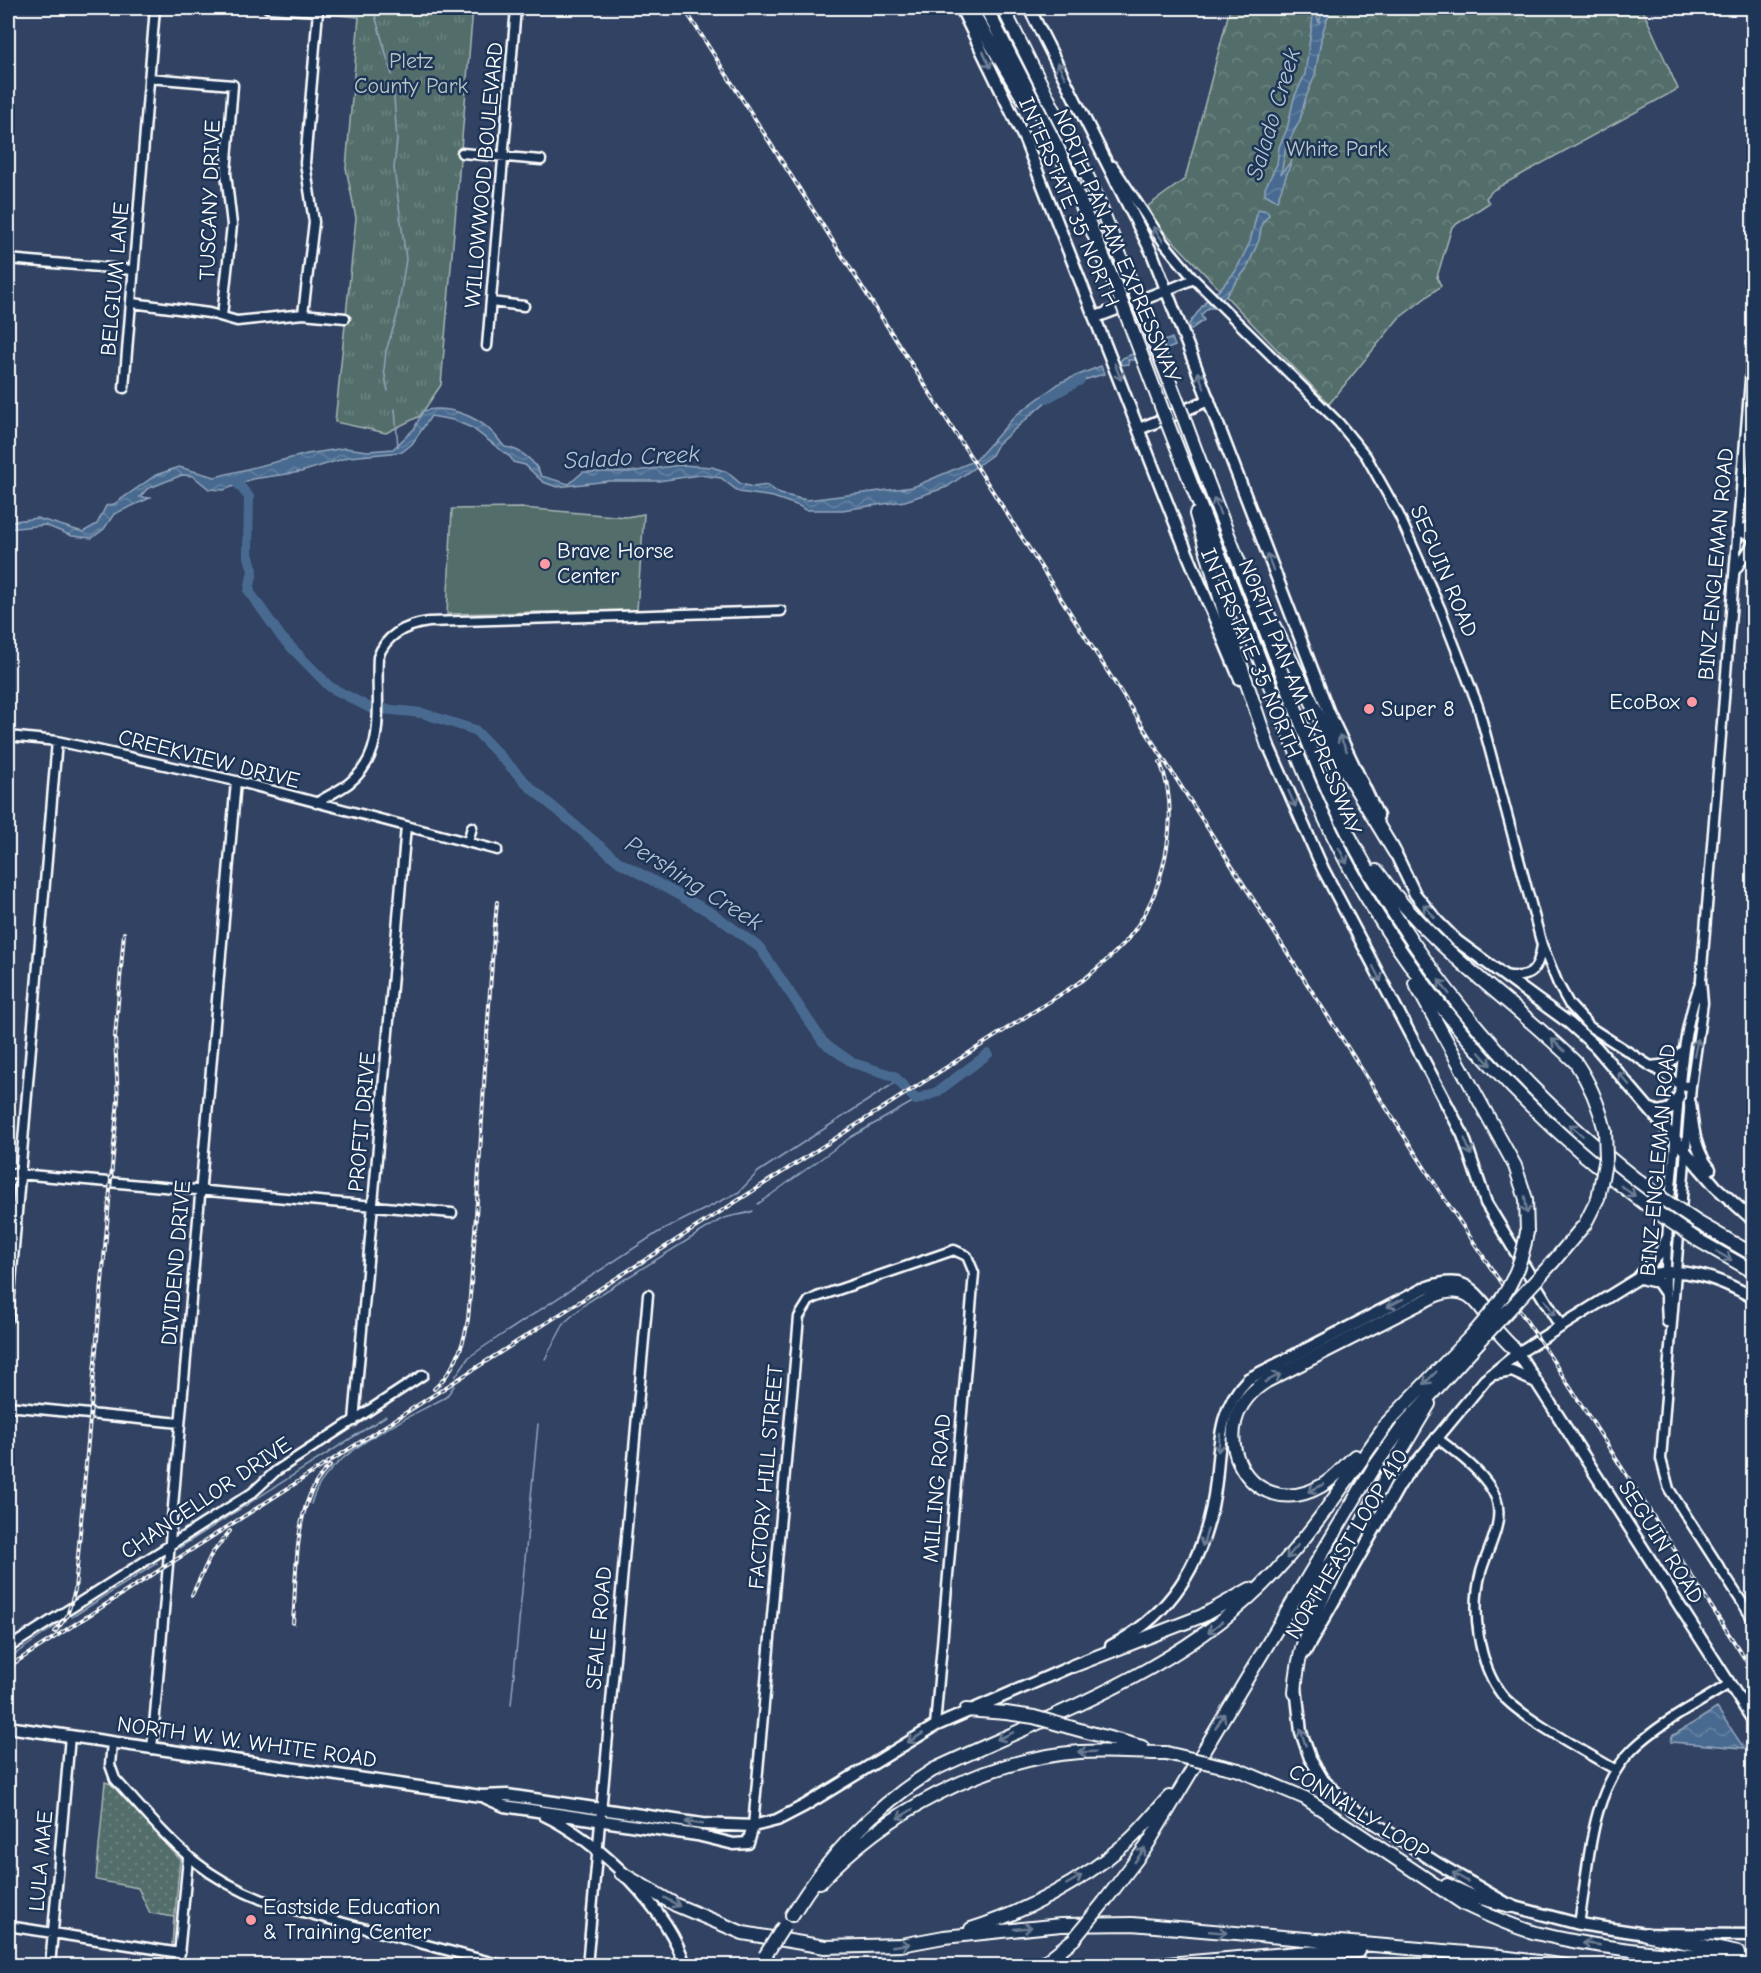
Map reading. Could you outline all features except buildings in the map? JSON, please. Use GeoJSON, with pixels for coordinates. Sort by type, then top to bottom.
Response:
{"type":"FeatureCollection","features":[{"type":"Feature","properties":{"kind":"highway"},"geometry":{"type":"LineString","coordinates":[[970,8],[1077,192]]}},
{"type":"Feature","properties":{"kind":"highway","name":"NORTH PAN AM EXPRESSWAY"},"geometry":{"type":"LineString","coordinates":[[986,8],[1077,192],[1320,807],[1357,882],[1409,965],[1461,1032],[1533,1110],[1587,1158],[1652,1209],[1696,1239],[1754,1272]]}},
{"type":"Feature","properties":{"kind":"highway","name":"NORTH PAN AM EXPRESSWAY"},"geometry":{"type":"LineString","coordinates":[[1003,8],[1092,186],[1312,751],[1338,814],[1358,852],[1429,967],[1494,1048],[1567,1122],[1654,1193],[1697,1222],[1754,1254]]}},
{"type":"Feature","properties":{"kind":"highway"},"geometry":{"type":"LineString","coordinates":[[1011,8],[1037,74]]}},
{"type":"Feature","properties":{"kind":"highway"},"geometry":{"type":"LineString","coordinates":[[1179,452],[1214,584],[1268,746]]}},
{"type":"Feature","properties":{"kind":"highway"},"geometry":{"type":"LineString","coordinates":[[1242,570],[1260,600],[1350,779],[1395,853]]}},
{"type":"Feature","properties":{"kind":"highway"},"geometry":{"type":"LineString","coordinates":[[1358,852],[1370,862],[1395,896],[1431,936],[1576,1063],[1595,1095],[1605,1131],[1606,1158],[1598,1198],[1585,1224],[1553,1262],[1474,1340],[1389,1421],[1332,1479],[1320,1487],[1295,1495],[1266,1491],[1255,1484],[1239,1461],[1234,1448],[1232,1429],[1235,1417],[1246,1397],[1255,1388],[1443,1292],[1460,1291],[1476,1300],[1500,1334],[1518,1353]]}},
{"type":"Feature","properties":{"kind":"highway"},"geometry":{"type":"LineString","coordinates":[[1040,1965],[1074,1939],[1146,1846],[1372,1470],[1406,1422],[1451,1371],[1514,1279],[1527,1232],[1526,1199],[1515,1166],[1415,984],[1409,965]]}},
{"type":"Feature","properties":{"kind":"highway"},"geometry":{"type":"LineString","coordinates":[[1295,1693],[1297,1658],[1328,1587],[1387,1475],[1451,1371]]}},
{"type":"Feature","properties":{"kind":"highway"},"geometry":{"type":"LineString","coordinates":[[792,1914],[818,1874],[851,1835],[908,1785],[933,1770],[1150,1670],[1217,1625],[1274,1574],[1302,1540],[1389,1421]]}},
{"type":"Feature","properties":{"kind":"highway"},"geometry":{"type":"LineString","coordinates":[[1275,1630],[1403,1479]]}},
{"type":"Feature","properties":{"kind":"highway"},"geometry":{"type":"LineString","coordinates":[[1073,1666],[1202,1616],[1274,1574]]}},
{"type":"Feature","properties":{"kind":"highway"},"geometry":{"type":"LineString","coordinates":[[966,1710],[1034,1717],[1166,1753]]}},
{"type":"Feature","properties":{"kind":"highway","name":"CONNALLY LOOP"},"geometry":{"type":"LineString","coordinates":[[762,1960],[792,1914],[825,1877],[857,1847],[913,1809],[983,1774],[1023,1762],[1080,1752],[1166,1753],[1239,1770],[1305,1798],[1464,1904],[1535,1933],[1588,1944],[1754,1961]]}},
{"type":"Feature","properties":{"kind":"highway"},"geometry":{"type":"LineString","coordinates":[[944,1937],[1012,1913],[1081,1877],[1125,1844],[1173,1793],[1190,1771]]}},
{"type":"Feature","properties":{"kind":"highway"},"geometry":{"type":"LineString","coordinates":[[1412,1869],[1469,1895],[1511,1906]]}},
{"type":"Feature","properties":{"kind":"highway"},"geometry":{"type":"LineString","coordinates":[[621,1873],[676,1905],[714,1922],[743,1933],[789,1943],[861,1948],[1061,1925],[1132,1924],[1500,1956],[1567,1965]]}},
{"type":"Feature","properties":{"kind":"highway"},"geometry":{"type":"LineString","coordinates":[[1646,1934],[1754,1956]]}},
{"type":"Feature","properties":{"kind":"highway"},"geometry":{"type":"LineString","coordinates":[[1144,1965],[1298,1953],[1381,1951],[1500,1956]]}},
{"type":"Feature","properties":{"kind":"main road","name":"INTERSTATE 35 NORTH"},"geometry":{"type":"LineString","coordinates":[[961,8],[1025,140],[1183,543],[1268,746],[1323,869],[1463,1135],[1486,1203],[1560,1325]]}},
{"type":"Feature","properties":{"kind":"main road","name":"INTERSTATE 35 NORTH"},"geometry":{"type":"LineString","coordinates":[[1030,8],[1129,205],[1167,290],[1329,713],[1415,894],[1457,941],[1596,1047],[1716,1187],[1750,1219]]}},
{"type":"Feature","properties":{"kind":"main road"},"geometry":{"type":"LineString","coordinates":[[1096,317],[1167,290]]}},
{"type":"Feature","properties":{"kind":"main road"},"geometry":{"type":"LineString","coordinates":[[1139,429],[1209,400]]}},
{"type":"Feature","properties":{"kind":"main road"},"geometry":{"type":"LineString","coordinates":[[1651,1109],[1658,1112],[1670,1109],[1679,1096]]}},
{"type":"Feature","properties":{"kind":"main road"},"geometry":{"type":"LineString","coordinates":[[1690,1103],[1694,1138],[1702,1160],[1750,1219]]}},
{"type":"Feature","properties":{"kind":"main road"},"geometry":{"type":"LineString","coordinates":[[1637,1279],[1659,1253],[1667,1239]]}},
{"type":"Feature","properties":{"kind":"main road","name":"NORTHEAST LOOP 410"},"geometry":{"type":"LineString","coordinates":[[1676,1272],[1664,1272],[1637,1279],[1560,1325],[1518,1353],[1492,1375],[1436,1437],[1403,1479],[1313,1635],[1299,1667],[1295,1693],[1301,1732],[1310,1758],[1323,1780],[1354,1810],[1437,1863],[1511,1906],[1580,1924],[1646,1934],[1754,1935]]}},
{"type":"Feature","properties":{"kind":"main road"},"geometry":{"type":"LineString","coordinates":[[1676,1272],[1704,1275],[1754,1298]]}},
{"type":"Feature","properties":{"kind":"main road"},"geometry":{"type":"LineString","coordinates":[[1637,1279],[1658,1282],[1665,1292]]}},
{"type":"Feature","properties":{"kind":"main road"},"geometry":{"type":"LineString","coordinates":[[966,1710],[1073,1666],[1140,1629],[1162,1611],[1188,1576],[1203,1545],[1212,1512],[1225,1414],[1234,1395],[1248,1379],[1425,1288],[1448,1281],[1466,1286],[1480,1296],[1518,1353]]}},
{"type":"Feature","properties":{"kind":"main road","name":"SEGUIN ROAD"},"geometry":{"type":"LineString","coordinates":[[1518,1353],[1754,1722]]}},
{"type":"Feature","properties":{"kind":"main road"},"geometry":{"type":"LineString","coordinates":[[1492,1375],[1512,1371],[1536,1382]]}},
{"type":"Feature","properties":{"kind":"main road","name":"NORTH W. W. WHITE ROAD"},"geometry":{"type":"LineString","coordinates":[[481,1796],[504,1806],[533,1810],[753,1826],[777,1820],[804,1806],[935,1726],[966,1710]]}},
{"type":"Feature","properties":{"kind":"main road","name":"NORTH W. W. WHITE ROAD"},"geometry":{"type":"LineString","coordinates":[[8,1727],[481,1796],[507,1795],[740,1845],[750,1840],[753,1826]]}},
{"type":"Feature","properties":{"kind":"main road","name":"NORTH W. W. WHITE ROAD"},"geometry":{"type":"LineString","coordinates":[[533,1810],[567,1828],[621,1873]]}},
{"type":"Feature","properties":{"kind":"main road"},"geometry":{"type":"LineString","coordinates":[[621,1873],[663,1920],[674,1937],[685,1965]]}},
{"type":"Feature","properties":{"kind":"street","name":"BELGIUM LANE"},"geometry":{"type":"LineString","coordinates":[[124,388],[155,8]]}},
{"type":"Feature","properties":{"kind":"street"},"geometry":{"type":"LineString","coordinates":[[268,8],[318,11],[305,163],[314,222],[303,314]]}},
{"type":"Feature","properties":{"kind":"street","name":"WILLOWWOOD BOULEVARD"},"geometry":{"type":"LineString","coordinates":[[487,346],[516,8]]}},
{"type":"Feature","properties":{"kind":"street","name":"TUSCANY DRIVE"},"geometry":{"type":"LineString","coordinates":[[149,78],[233,85],[225,173],[232,225],[222,316]]}},
{"type":"Feature","properties":{"kind":"street","name":"SEGUIN ROAD"},"geometry":{"type":"LineString","coordinates":[[1097,141],[1164,243],[1194,279],[1350,435],[1377,474],[1399,515],[1478,706],[1542,945],[1558,984],[1580,1017],[1603,1037],[1680,1084],[1691,1086]]}},
{"type":"Feature","properties":{"kind":"street"},"geometry":{"type":"LineString","coordinates":[[462,153],[542,160]]}},
{"type":"Feature","properties":{"kind":"street","name":"BELGIUM LANE"},"geometry":{"type":"LineString","coordinates":[[141,172],[153,170]]}},
{"type":"Feature","properties":{"kind":"street"},"geometry":{"type":"LineString","coordinates":[[8,259],[133,270]]}},
{"type":"Feature","properties":{"kind":"street"},"geometry":{"type":"LineString","coordinates":[[1167,290],[1194,279]]}},
{"type":"Feature","properties":{"kind":"street"},"geometry":{"type":"LineString","coordinates":[[491,302],[524,306]]}},
{"type":"Feature","properties":{"kind":"street"},"geometry":{"type":"LineString","coordinates":[[132,303],[246,321],[303,314],[345,318]]}},
{"type":"Feature","properties":{"kind":"street","name":"BINZ-ENGLEMAN ROAD"},"geometry":{"type":"LineString","coordinates":[[1754,331],[1701,980],[1703,1003],[1691,1086],[1685,1150],[1668,1344],[1661,1459],[1669,1489],[1754,1621]]}},
{"type":"Feature","properties":{"kind":"street"},"geometry":{"type":"LineString","coordinates":[[1737,531],[1754,525]]}},
{"type":"Feature","properties":{"kind":"street"},"geometry":{"type":"LineString","coordinates":[[1737,531],[1754,537]]}},
{"type":"Feature","properties":{"kind":"street"},"geometry":{"type":"LineString","coordinates":[[1734,574],[1754,542]]}},
{"type":"Feature","properties":{"kind":"street","name":"CREEKVIEW DRIVE"},"geometry":{"type":"LineString","coordinates":[[8,736],[57,741],[236,781],[316,803],[349,784],[365,767],[377,736],[378,657],[382,646],[405,628],[429,622],[781,610]]}},
{"type":"Feature","properties":{"kind":"street"},"geometry":{"type":"LineString","coordinates":[[8,1318],[57,741]]}},
{"type":"Feature","properties":{"kind":"street","name":"DIVIDEND DRIVE"},"geometry":{"type":"LineString","coordinates":[[152,1749],[236,781]]}},
{"type":"Feature","properties":{"kind":"street"},"geometry":{"type":"LineString","coordinates":[[316,803],[497,850]]}},
{"type":"Feature","properties":{"kind":"street","name":"PROFIT DRIVE"},"geometry":{"type":"LineString","coordinates":[[354,1421],[406,826]]}},
{"type":"Feature","properties":{"kind":"street"},"geometry":{"type":"LineString","coordinates":[[468,842],[472,827]]}},
{"type":"Feature","properties":{"kind":"street"},"geometry":{"type":"LineString","coordinates":[[1503,975],[1517,978],[1534,970],[1538,964],[1542,945]]}},
{"type":"Feature","properties":{"kind":"street","name":"BINZ-ENGLEMAN ROAD"},"geometry":{"type":"LineString","coordinates":[[1668,1344],[1664,1272],[1680,1084],[1693,1000],[1701,980]]}},
{"type":"Feature","properties":{"kind":"street"},"geometry":{"type":"LineString","coordinates":[[1650,1066],[1669,1064],[1684,1049]]}},
{"type":"Feature","properties":{"kind":"street"},"geometry":{"type":"LineString","coordinates":[[8,1173],[452,1213]]}},
{"type":"Feature","properties":{"kind":"street","name":"FACTORY HILL STREET"},"geometry":{"type":"LineString","coordinates":[[753,1826],[799,1317],[809,1301],[817,1297],[947,1251],[967,1256]]}},
{"type":"Feature","properties":{"kind":"street","name":"MILLING ROAD"},"geometry":{"type":"LineString","coordinates":[[935,1726],[974,1273],[967,1256]]}},
{"type":"Feature","properties":{"kind":"street","name":"SEALE ROAD"},"geometry":{"type":"LineString","coordinates":[[586,1965],[648,1295]]}},
{"type":"Feature","properties":{"kind":"street","name":"CHANCELLOR DRIVE"},"geometry":{"type":"LineString","coordinates":[[8,1648],[252,1493],[276,1471],[423,1375]]}},
{"type":"Feature","properties":{"kind":"street"},"geometry":{"type":"LineString","coordinates":[[8,1406],[180,1422]]}},
{"type":"Feature","properties":{"kind":"street"},"geometry":{"type":"LineString","coordinates":[[1436,1437],[1477,1472],[1491,1489],[1499,1506],[1493,1537],[1481,1574],[1477,1610],[1480,1639],[1497,1686],[1503,1695],[1522,1710],[1616,1770]]}},
{"type":"Feature","properties":{"kind":"street"},"geometry":{"type":"LineString","coordinates":[[1580,1924],[1599,1809],[1616,1770],[1642,1740],[1729,1684]]}},
{"type":"Feature","properties":{"kind":"street","name":"LULA MAE"},"geometry":{"type":"LineString","coordinates":[[50,1965],[70,1736]]}},
{"type":"Feature","properties":{"kind":"street"},"geometry":{"type":"LineString","coordinates":[[112,1742],[110,1764],[115,1779],[188,1858],[223,1884],[247,1895],[506,1965]]}},
{"type":"Feature","properties":{"kind":"street"},"geometry":{"type":"LineString","coordinates":[[178,1965],[188,1858]]}},
{"type":"Feature","properties":{"kind":"street"},"geometry":{"type":"LineString","coordinates":[[8,1926],[180,1953]]}},
{"type":"Feature","properties":{"kind":"green space","name":"Pletz County Park"},"geometry":{"type":"Polygon","coordinates":[[[327,8],[473,8],[441,385],[420,416],[386,433],[335,422],[356,218],[346,168],[359,17],[327,14],[327,8]]]}},
{"type":"Feature","properties":{"kind":"green space","name":"White Park"},"geometry":{"type":"Polygon","coordinates":[[[1230,8],[1642,8],[1678,89],[1493,190],[1486,198],[1489,203],[1452,227],[1437,277],[1441,286],[1398,319],[1329,404],[1156,223],[1148,206],[1185,179],[1230,8]]]}},
{"type":"Feature","properties":{"kind":"green space","name":"Brave Horse Center"},"geometry":{"type":"Polygon","coordinates":[[[522,508],[626,517],[644,514],[637,610],[447,614],[452,509],[522,508]]]}},
{"type":"Feature","properties":{"kind":"green space"},"geometry":{"type":"Polygon","coordinates":[[[105,1782],[111,1784],[180,1859],[172,1945],[174,1917],[150,1913],[138,1888],[96,1880],[105,1782]]]}},
{"type":"Feature","properties":{"kind":"water"},"geometry":{"type":"Polygon","coordinates":[[[1324,8],[1331,8],[1322,34],[1315,75],[1300,120],[1286,147],[1281,174],[1292,160],[1277,201],[1265,194],[1265,188],[1277,164],[1279,147],[1287,129],[1294,98],[1305,74],[1314,9],[1319,22],[1324,8]]]}},
{"type":"Feature","properties":{"kind":"water"},"geometry":{"type":"Polygon","coordinates":[[[1258,209],[1267,211],[1269,215],[1262,223],[1259,240],[1247,268],[1216,308],[1208,308],[1201,315],[1204,320],[1190,330],[1189,324],[1212,293],[1218,291],[1235,272],[1250,242],[1258,209]]]}},
{"type":"Feature","properties":{"kind":"water"},"geometry":{"type":"Polygon","coordinates":[[[1172,338],[1175,346],[1140,360],[1128,360],[1129,364],[1121,365],[1120,361],[1123,358],[1172,338]]]}},
{"type":"Feature","properties":{"kind":"water"},"geometry":{"type":"Polygon","coordinates":[[[1101,366],[1104,374],[1064,386],[998,444],[992,455],[947,487],[905,501],[842,510],[805,510],[773,497],[739,492],[721,478],[700,475],[658,481],[609,481],[557,487],[543,482],[525,465],[513,462],[511,458],[472,428],[453,420],[431,416],[412,444],[402,452],[349,457],[301,472],[252,479],[224,490],[209,489],[193,476],[182,475],[147,489],[140,497],[150,498],[114,514],[104,529],[92,538],[72,536],[45,525],[8,529],[8,522],[37,518],[83,532],[97,524],[106,506],[114,504],[156,475],[179,467],[215,477],[307,454],[345,448],[368,451],[393,449],[414,429],[423,411],[432,409],[451,410],[479,421],[505,447],[528,457],[541,476],[569,484],[583,472],[628,472],[681,465],[712,467],[727,472],[741,484],[753,487],[767,485],[780,494],[807,500],[913,487],[976,460],[1016,415],[1061,382],[1101,366]]]}},
{"type":"Feature","properties":{"kind":"water"},"geometry":{"type":"Polygon","coordinates":[[[1717,1708],[1744,1748],[1671,1742],[1672,1736],[1717,1708]]]}},
{"type":"Feature","properties":{"kind":"waterway"},"geometry":{"type":"LineString","coordinates":[[373,8],[392,75]]}},
{"type":"Feature","properties":{"kind":"waterway"},"geometry":{"type":"LineString","coordinates":[[388,391],[384,370],[386,351],[397,316],[406,259],[394,168],[397,140],[393,83]]}},
{"type":"Feature","properties":{"kind":"waterway","name":"Salado Creek"},"geometry":{"type":"LineString","coordinates":[[1047,398],[1080,380]]}},
{"type":"Feature","properties":{"kind":"waterway"},"geometry":{"type":"LineString","coordinates":[[395,409],[398,447]]}},
{"type":"Feature","properties":{"kind":"waterway","name":"Pershing Creek"},"geometry":{"type":"LineString","coordinates":[[235,480],[249,497],[248,554],[253,570],[249,591],[282,638],[330,687],[372,709]]}},
{"type":"Feature","properties":{"kind":"waterway","name":"Pershing Creek"},"geometry":{"type":"LineString","coordinates":[[382,709],[422,713],[475,730],[532,789],[619,862],[715,915],[760,948],[823,1042],[853,1063],[894,1076],[916,1100],[937,1092],[988,1054]]}},
{"type":"Feature","properties":{"kind":"waterway"},"geometry":{"type":"LineString","coordinates":[[455,1377],[469,1357],[485,1346],[657,1233],[739,1192],[758,1172],[899,1080]]}},
{"type":"Feature","properties":{"kind":"waterway"},"geometry":{"type":"LineString","coordinates":[[758,1204],[851,1137],[916,1100]]}},
{"type":"Feature","properties":{"kind":"waterway"},"geometry":{"type":"LineString","coordinates":[[545,1359],[565,1322],[588,1302],[720,1220],[753,1211]]}},
{"type":"Feature","properties":{"kind":"waterway"},"geometry":{"type":"LineString","coordinates":[[311,1504],[319,1486],[331,1469],[348,1454],[367,1440],[446,1397],[454,1386]]}},
{"type":"Feature","properties":{"kind":"waterway"},"geometry":{"type":"LineString","coordinates":[[179,1548],[386,1416]]}},
{"type":"Feature","properties":{"kind":"waterway"},"geometry":{"type":"LineString","coordinates":[[511,1705],[538,1424]]}},
{"type":"Feature","properties":{"kind":"waterway"},"geometry":{"type":"LineString","coordinates":[[72,1617],[157,1563]]}},
{"type":"Feature","properties":{"kind":"waterway"},"geometry":{"type":"LineString","coordinates":[[8,1659],[57,1625]]}},
{"type":"Feature","properties":{"kind":"railway"},"geometry":{"type":"LineString","coordinates":[[684,8],[1442,1195],[1548,1353],[1754,1673]]}},
{"type":"Feature","properties":{"kind":"railway"},"geometry":{"type":"LineString","coordinates":[[8,1667],[1083,980],[1127,940],[1140,922],[1160,878],[1169,831],[1169,807],[1160,762]]}},
{"type":"Feature","properties":{"kind":"railway"},"geometry":{"type":"LineString","coordinates":[[434,1389],[447,1374],[457,1357],[468,1319],[497,902]]}},
{"type":"Feature","properties":{"kind":"railway"},"geometry":{"type":"LineString","coordinates":[[55,1632],[67,1616],[75,1590],[118,1099],[115,1037],[124,933]]}},
{"type":"Feature","properties":{"kind":"railway"},"geometry":{"type":"LineString","coordinates":[[293,1623],[296,1561],[303,1517],[309,1497],[318,1480],[330,1466]]}},
{"type":"Feature","properties":{"kind":"railway"},"geometry":{"type":"LineString","coordinates":[[192,1595],[211,1555],[230,1531]]}},
{"type":"Feature","properties":{"kind":"place","name":"Brave Horse Center"},"geometry":{"type":"Point","coordinates":[545,564]}},
{"type":"Feature","properties":{"kind":"place","name":"EcoBox"},"geometry":{"type":"Point","coordinates":[1692,702]}},
{"type":"Feature","properties":{"kind":"place","name":"Super 8"},"geometry":{"type":"Point","coordinates":[1369,709]}},
{"type":"Feature","properties":{"kind":"place","name":"Eastside Education & Training Center"},"geometry":{"type":"Point","coordinates":[251,1920]}}]}
